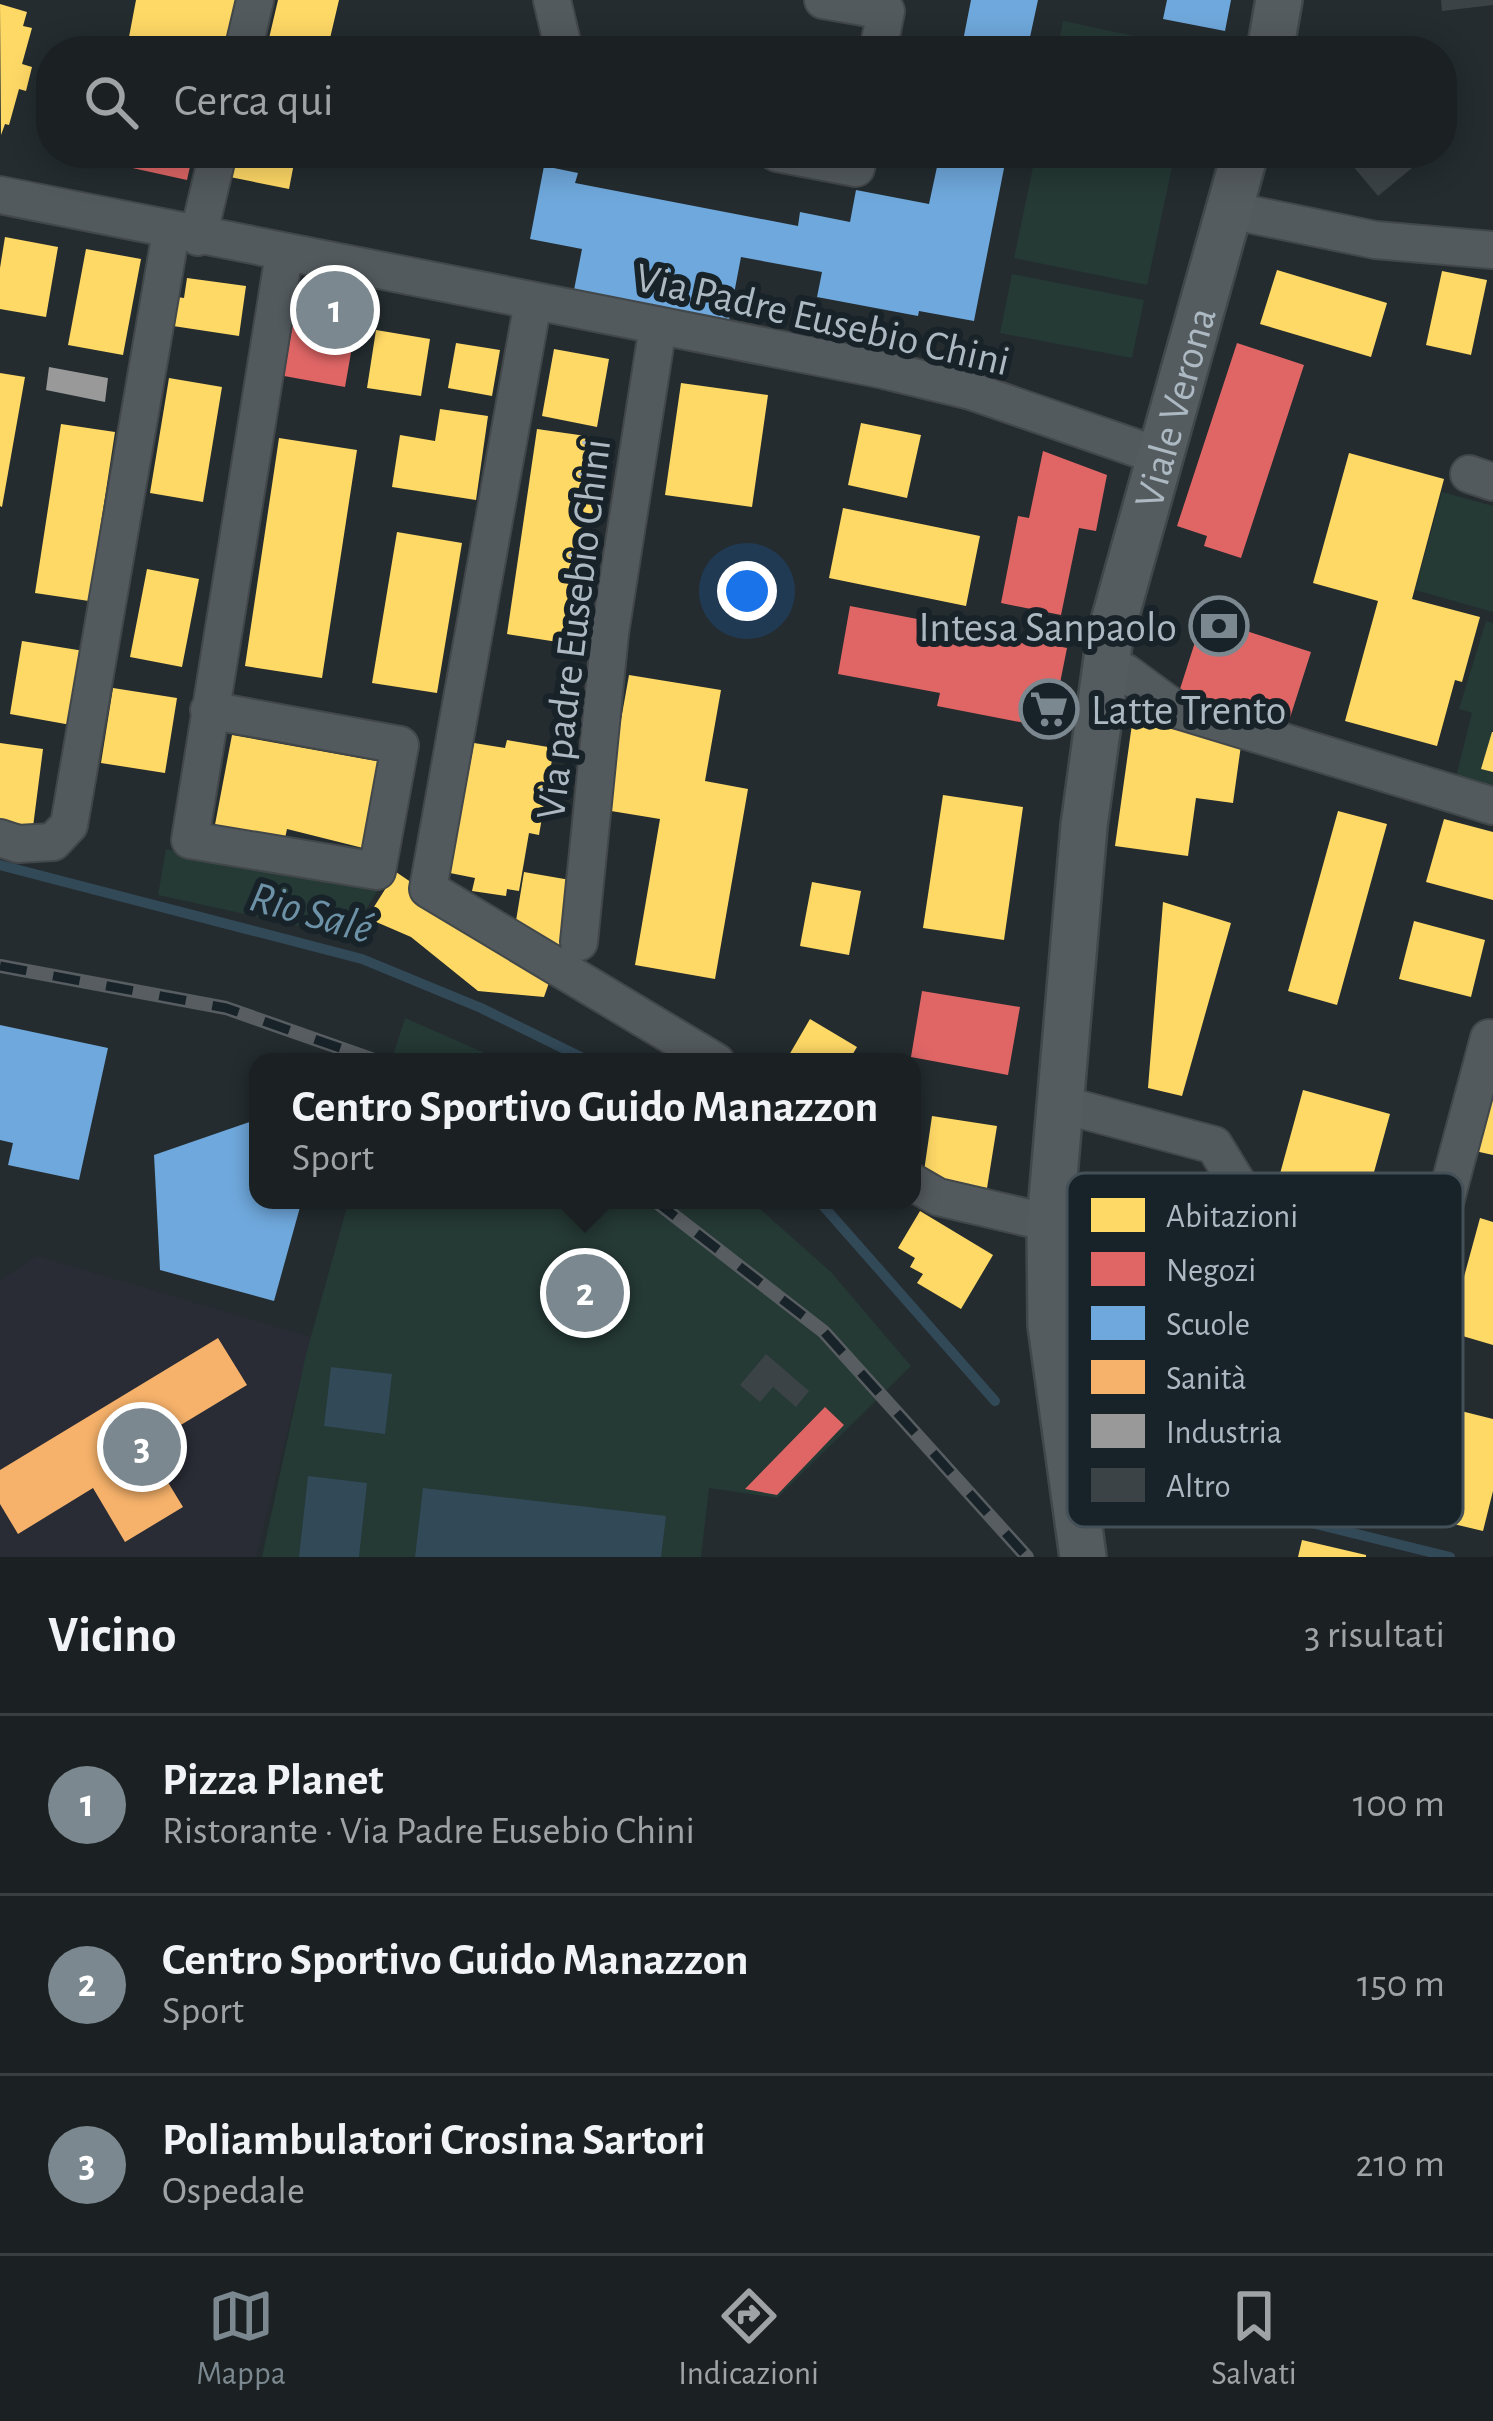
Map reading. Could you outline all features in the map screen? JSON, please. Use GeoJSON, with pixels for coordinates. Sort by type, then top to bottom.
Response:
{"type":"FeatureCollection","features":[{"type":"Feature","properties":{"kind":"main road"},"geometry":{"type":"LineString","coordinates":[[1273,36],[1280,0]]}},
{"type":"Feature","properties":{"kind":"main road","name":"Viale Verona"},"geometry":{"type":"LineString","coordinates":[[1067,1441],[1051,1325],[1050,1223],[1084,826],[1105,664],[1241,168]]}},
{"type":"Feature","properties":{"kind":"main road","name":"Viale Verona"},"geometry":{"type":"LineString","coordinates":[[1079,1527],[1083,1557]]}},
{"type":"Feature","properties":{"kind":"street"},"geometry":{"type":"LineString","coordinates":[[247,36],[255,0]]}},
{"type":"Feature","properties":{"kind":"street"},"geometry":{"type":"LineString","coordinates":[[552,0],[560,36]]}},
{"type":"Feature","properties":{"kind":"street"},"geometry":{"type":"LineString","coordinates":[[823,0],[886,11],[881,36]]}},
{"type":"Feature","properties":{"kind":"street"},"geometry":{"type":"LineString","coordinates":[[0,838],[18,844],[52,842],[70,825],[184,234],[212,168]]}},
{"type":"Feature","properties":{"kind":"street","name":"Via Padre Eusebio Chini"},"geometry":{"type":"LineString","coordinates":[[0,195],[971,391],[1159,456]]}},
{"type":"Feature","properties":{"kind":"street"},"geometry":{"type":"LineString","coordinates":[[1229,210],[1375,240],[1493,250]]}},
{"type":"Feature","properties":{"kind":"street"},"geometry":{"type":"LineString","coordinates":[[209,710],[400,745],[377,871],[190,840],[209,710],[284,254]]}},
{"type":"Feature","properties":{"kind":"street","name":"Via Padre Eusebio Chini"},"geometry":{"type":"LineString","coordinates":[[533,302],[428,889],[701,1053]]}},
{"type":"Feature","properties":{"kind":"street","name":"Via padre Eusebio Chini"},"geometry":{"type":"LineString","coordinates":[[579,942],[610,633],[658,326]]}},
{"type":"Feature","properties":{"kind":"street"},"geometry":{"type":"LineString","coordinates":[[1105,664],[1126,673],[1175,709],[1493,806]]}},
{"type":"Feature","properties":{"kind":"street"},"geometry":{"type":"LineString","coordinates":[[1453,1173],[1489,1038]]}},
{"type":"Feature","properties":{"kind":"street"},"geometry":{"type":"LineString","coordinates":[[1060,1104],[1214,1145],[1231,1173]]}},
{"type":"Feature","properties":{"kind":"street"},"geometry":{"type":"LineString","coordinates":[[921,1187],[938,1197],[1050,1223]]}},
{"type":"Feature","properties":{"kind":"shaded area"},"geometry":{"type":"Polygon","coordinates":[[[37,1256],[311,1337],[256,1557],[0,1557],[0,1281],[37,1256]]]}},
{"type":"Feature","properties":{"kind":"green space"},"geometry":{"type":"Polygon","coordinates":[[[1063,21],[1134,36],[1060,36],[1063,21]]]}},
{"type":"Feature","properties":{"kind":"green space"},"geometry":{"type":"Polygon","coordinates":[[[1033,168],[1172,168],[1147,285],[1014,258],[1033,168]]]}},
{"type":"Feature","properties":{"kind":"green space"},"geometry":{"type":"Polygon","coordinates":[[[1012,274],[1144,300],[1132,358],[1000,333],[1012,274]]]}},
{"type":"Feature","properties":{"kind":"green space"},"geometry":{"type":"Polygon","coordinates":[[[1442,492],[1493,506],[1493,612],[1415,590],[1442,492]]]}},
{"type":"Feature","properties":{"kind":"green space"},"geometry":{"type":"Polygon","coordinates":[[[1486,621],[1493,623],[1493,795],[1454,785],[1472,713],[1459,709],[1486,621]]]}},
{"type":"Feature","properties":{"kind":"green space"},"geometry":{"type":"Polygon","coordinates":[[[166,849],[287,872],[383,882],[349,937],[158,895],[166,849]]]}},
{"type":"Feature","properties":{"kind":"green space"},"geometry":{"type":"Polygon","coordinates":[[[405,1018],[485,1053],[394,1053],[405,1018]]]}},
{"type":"Feature","properties":{"kind":"green space"},"geometry":{"type":"Polygon","coordinates":[[[346,1209],[760,1209],[831,1272],[911,1366],[777,1498],[709,1488],[701,1557],[262,1557],[306,1354],[346,1209]]]}},
{"type":"Feature","properties":{"kind":"water"},"geometry":{"type":"Polygon","coordinates":[[[331,1367],[392,1374],[385,1434],[324,1426],[331,1367]]]}},
{"type":"Feature","properties":{"kind":"water"},"geometry":{"type":"Polygon","coordinates":[[[308,1476],[367,1483],[359,1557],[299,1557],[308,1476]]]}},
{"type":"Feature","properties":{"kind":"water"},"geometry":{"type":"Polygon","coordinates":[[[423,1488],[666,1516],[661,1557],[415,1557],[423,1488]]]}},
{"type":"Feature","properties":{"kind":"building: Abitazioni"},"geometry":{"type":"Polygon","coordinates":[[[136,0],[242,0],[235,36],[129,36],[136,0]]]}},
{"type":"Feature","properties":{"kind":"building: Abitazioni"},"geometry":{"type":"Polygon","coordinates":[[[278,0],[339,0],[331,36],[270,36],[278,0]]]}},
{"type":"Feature","properties":{"kind":"building: Abitazioni"},"geometry":{"type":"Polygon","coordinates":[[[0,4],[27,12],[23,26],[32,28],[22,64],[32,67],[26,91],[19,89],[9,125],[5,124],[1,135],[0,4]]]}},
{"type":"Feature","properties":{"kind":"building: Abitazioni"},"geometry":{"type":"Polygon","coordinates":[[[232,168],[293,168],[289,189],[230,177],[232,168]]]}},
{"type":"Feature","properties":{"kind":"building: Abitazioni"},"geometry":{"type":"Polygon","coordinates":[[[5,237],[58,247],[46,317],[0,309],[5,237]]]}},
{"type":"Feature","properties":{"kind":"building: Abitazioni"},"geometry":{"type":"Polygon","coordinates":[[[86,249],[141,259],[123,355],[68,345],[86,249]]]}},
{"type":"Feature","properties":{"kind":"building: Abitazioni"},"geometry":{"type":"Polygon","coordinates":[[[1277,270],[1387,303],[1371,357],[1260,324],[1277,270]]]}},
{"type":"Feature","properties":{"kind":"building: Abitazioni"},"geometry":{"type":"Polygon","coordinates":[[[1442,271],[1487,280],[1471,355],[1426,345],[1442,271]]]}},
{"type":"Feature","properties":{"kind":"building: Abitazioni"},"geometry":{"type":"Polygon","coordinates":[[[187,278],[246,286],[239,336],[173,326],[177,297],[184,298],[187,278]]]}},
{"type":"Feature","properties":{"kind":"building: Abitazioni"},"geometry":{"type":"Polygon","coordinates":[[[376,330],[430,339],[421,396],[367,388],[376,330]]]}},
{"type":"Feature","properties":{"kind":"building: Abitazioni"},"geometry":{"type":"Polygon","coordinates":[[[456,343],[500,350],[492,396],[448,388],[456,343]]]}},
{"type":"Feature","properties":{"kind":"building: Abitazioni"},"geometry":{"type":"Polygon","coordinates":[[[554,349],[609,359],[597,427],[542,416],[554,349]]]}},
{"type":"Feature","properties":{"kind":"building: Abitazioni"},"geometry":{"type":"Polygon","coordinates":[[[0,373],[25,377],[2,507],[0,506],[0,373]]]}},
{"type":"Feature","properties":{"kind":"building: Abitazioni"},"geometry":{"type":"Polygon","coordinates":[[[169,378],[222,387],[203,502],[150,493],[169,378]]]}},
{"type":"Feature","properties":{"kind":"building: Abitazioni"},"geometry":{"type":"Polygon","coordinates":[[[681,383],[768,395],[752,507],[665,495],[681,383]]]}},
{"type":"Feature","properties":{"kind":"building: Abitazioni"},"geometry":{"type":"Polygon","coordinates":[[[440,409],[488,416],[476,500],[392,487],[400,435],[435,441],[440,409]]]}},
{"type":"Feature","properties":{"kind":"building: Abitazioni"},"geometry":{"type":"Polygon","coordinates":[[[861,423],[921,435],[907,498],[848,485],[861,423]]]}},
{"type":"Feature","properties":{"kind":"building: Abitazioni"},"geometry":{"type":"Polygon","coordinates":[[[61,424],[115,432],[89,601],[35,593],[61,424]]]}},
{"type":"Feature","properties":{"kind":"building: Abitazioni"},"geometry":{"type":"Polygon","coordinates":[[[537,429],[607,439],[577,645],[507,634],[537,429]]]}},
{"type":"Feature","properties":{"kind":"building: Abitazioni"},"geometry":{"type":"Polygon","coordinates":[[[279,438],[357,450],[322,678],[245,666],[279,438]]]}},
{"type":"Feature","properties":{"kind":"building: Abitazioni"},"geometry":{"type":"Polygon","coordinates":[[[1349,453],[1444,479],[1412,599],[1480,617],[1462,682],[1455,680],[1437,746],[1345,721],[1378,601],[1313,583],[1349,453]]]}},
{"type":"Feature","properties":{"kind":"building: Abitazioni"},"geometry":{"type":"Polygon","coordinates":[[[843,508],[980,536],[966,606],[829,578],[843,508]]]}},
{"type":"Feature","properties":{"kind":"building: Abitazioni"},"geometry":{"type":"Polygon","coordinates":[[[397,532],[462,543],[437,693],[372,683],[397,532]]]}},
{"type":"Feature","properties":{"kind":"building: Abitazioni"},"geometry":{"type":"Polygon","coordinates":[[[147,569],[199,579],[182,667],[130,657],[147,569]]]}},
{"type":"Feature","properties":{"kind":"building: Abitazioni"},"geometry":{"type":"Polygon","coordinates":[[[22,641],[84,651],[71,725],[10,714],[22,641]]]}},
{"type":"Feature","properties":{"kind":"building: Abitazioni"},"geometry":{"type":"Polygon","coordinates":[[[629,675],[721,690],[705,781],[748,789],[715,979],[635,965],[660,819],[605,810],[629,675]]]}},
{"type":"Feature","properties":{"kind":"building: Abitazioni"},"geometry":{"type":"Polygon","coordinates":[[[113,688],[177,698],[165,773],[101,763],[113,688]]]}},
{"type":"Feature","properties":{"kind":"building: Abitazioni"},"geometry":{"type":"Polygon","coordinates":[[[1132,724],[1242,738],[1233,803],[1196,798],[1188,856],[1115,846],[1132,724]]]}},
{"type":"Feature","properties":{"kind":"building: Abitazioni"},"geometry":{"type":"Polygon","coordinates":[[[1493,732],[1493,772],[1481,769],[1493,732]]]}},
{"type":"Feature","properties":{"kind":"building: Abitazioni"},"geometry":{"type":"Polygon","coordinates":[[[232,735],[387,763],[371,850],[287,829],[284,843],[214,830],[232,735]]]}},
{"type":"Feature","properties":{"kind":"building: Abitazioni"},"geometry":{"type":"Polygon","coordinates":[[[507,740],[554,748],[539,835],[529,833],[519,891],[507,889],[506,896],[472,891],[475,878],[450,873],[474,743],[505,748],[507,740]]]}},
{"type":"Feature","properties":{"kind":"building: Abitazioni"},"geometry":{"type":"Polygon","coordinates":[[[0,743],[43,749],[33,827],[0,823],[0,743]]]}},
{"type":"Feature","properties":{"kind":"building: Abitazioni"},"geometry":{"type":"Polygon","coordinates":[[[943,795],[1023,807],[1004,940],[923,928],[943,795]]]}},
{"type":"Feature","properties":{"kind":"building: Abitazioni"},"geometry":{"type":"Polygon","coordinates":[[[1338,811],[1387,824],[1337,1005],[1288,991],[1338,811]]]}},
{"type":"Feature","properties":{"kind":"building: Abitazioni"},"geometry":{"type":"Polygon","coordinates":[[[1444,819],[1493,832],[1493,900],[1426,882],[1444,819]]]}},
{"type":"Feature","properties":{"kind":"building: Abitazioni"},"geometry":{"type":"Polygon","coordinates":[[[396,872],[551,977],[544,997],[478,991],[411,937],[367,918],[396,872]]]}},
{"type":"Feature","properties":{"kind":"building: Abitazioni"},"geometry":{"type":"Polygon","coordinates":[[[524,872],[576,881],[564,948],[533,943],[514,933],[524,872]]]}},
{"type":"Feature","properties":{"kind":"building: Abitazioni"},"geometry":{"type":"Polygon","coordinates":[[[812,882],[861,891],[849,955],[800,946],[812,882]]]}},
{"type":"Feature","properties":{"kind":"building: Abitazioni"},"geometry":{"type":"Polygon","coordinates":[[[1163,902],[1231,923],[1182,1096],[1148,1088],[1163,902]]]}},
{"type":"Feature","properties":{"kind":"building: Abitazioni"},"geometry":{"type":"Polygon","coordinates":[[[1414,921],[1485,940],[1471,997],[1399,979],[1414,921]]]}},
{"type":"Feature","properties":{"kind":"building: Abitazioni"},"geometry":{"type":"Polygon","coordinates":[[[810,1019],[857,1047],[853,1053],[790,1053],[810,1019]]]}},
{"type":"Feature","properties":{"kind":"building: Abitazioni"},"geometry":{"type":"Polygon","coordinates":[[[1303,1090],[1390,1114],[1374,1173],[1280,1173],[1303,1090]]]}},
{"type":"Feature","properties":{"kind":"building: Abitazioni"},"geometry":{"type":"Polygon","coordinates":[[[1493,1090],[1493,1155],[1475,1151],[1493,1090]]]}},
{"type":"Feature","properties":{"kind":"building: Abitazioni"},"geometry":{"type":"Polygon","coordinates":[[[932,1116],[997,1126],[987,1188],[923,1178],[932,1116]]]}},
{"type":"Feature","properties":{"kind":"building: Abitazioni"},"geometry":{"type":"Polygon","coordinates":[[[920,1211],[993,1255],[961,1309],[917,1283],[923,1274],[910,1267],[915,1258],[898,1248],[920,1211]]]}},
{"type":"Feature","properties":{"kind":"building: Abitazioni"},"geometry":{"type":"Polygon","coordinates":[[[1480,1218],[1493,1222],[1493,1345],[1463,1336],[1463,1281],[1480,1218]]]}},
{"type":"Feature","properties":{"kind":"building: Abitazioni"},"geometry":{"type":"Polygon","coordinates":[[[1463,1412],[1493,1419],[1493,1491],[1483,1531],[1463,1526],[1463,1412]]]}},
{"type":"Feature","properties":{"kind":"building: Abitazioni"},"geometry":{"type":"Polygon","coordinates":[[[1302,1540],[1366,1555],[1366,1557],[1298,1557],[1302,1540]]]}},
{"type":"Feature","properties":{"kind":"building: Negozi"},"geometry":{"type":"Polygon","coordinates":[[[132,168],[190,168],[187,180],[132,168]]]}},
{"type":"Feature","properties":{"kind":"building: Negozi"},"geometry":{"type":"Polygon","coordinates":[[[297,297],[359,307],[345,387],[284,376],[297,297]]]}},
{"type":"Feature","properties":{"kind":"building: Negozi"},"geometry":{"type":"Polygon","coordinates":[[[1237,343],[1304,365],[1241,558],[1204,546],[1207,536],[1177,526],[1237,343]]]}},
{"type":"Feature","properties":{"kind":"building: Negozi"},"geometry":{"type":"Polygon","coordinates":[[[1043,451],[1107,475],[1096,531],[1079,528],[1061,615],[1001,603],[1018,516],[1029,518],[1043,451]]]}},
{"type":"Feature","properties":{"kind":"building: Negozi"},"geometry":{"type":"Polygon","coordinates":[[[850,606],[1067,648],[1051,728],[937,706],[940,693],[838,674],[850,606]]]}},
{"type":"Feature","properties":{"kind":"building: Negozi"},"geometry":{"type":"Polygon","coordinates":[[[1203,617],[1311,652],[1288,724],[1180,689],[1203,617]]]}},
{"type":"Feature","properties":{"kind":"building: Negozi"},"geometry":{"type":"Polygon","coordinates":[[[922,991],[1020,1007],[1008,1075],[921,1059],[921,1053],[912,1053],[922,991]]]}},
{"type":"Feature","properties":{"kind":"building: Negozi"},"geometry":{"type":"Polygon","coordinates":[[[825,1407],[844,1425],[777,1495],[745,1489],[825,1407]]]}},
{"type":"Feature","properties":{"kind":"building: Scuole"},"geometry":{"type":"Polygon","coordinates":[[[971,0],[1038,0],[1030,36],[964,36],[971,0]]]}},
{"type":"Feature","properties":{"kind":"building: Scuole"},"geometry":{"type":"Polygon","coordinates":[[[1167,0],[1231,0],[1225,31],[1163,19],[1167,0]]]}},
{"type":"Feature","properties":{"kind":"building: Scuole"},"geometry":{"type":"Polygon","coordinates":[[[544,168],[578,173],[575,183],[798,226],[800,212],[850,222],[856,190],[929,204],[937,168],[1004,168],[974,321],[817,297],[822,272],[741,257],[729,320],[574,290],[582,249],[530,239],[544,168]]]}},
{"type":"Feature","properties":{"kind":"building: Scuole"},"geometry":{"type":"Polygon","coordinates":[[[0,1025],[108,1048],[79,1180],[8,1165],[13,1143],[0,1140],[0,1025]]]}},
{"type":"Feature","properties":{"kind":"building: Scuole"},"geometry":{"type":"Polygon","coordinates":[[[249,1122],[249,1209],[300,1209],[274,1301],[160,1270],[154,1155],[249,1122]]]}},
{"type":"Feature","properties":{"kind":"building: Sanità"},"geometry":{"type":"Polygon","coordinates":[[[218,1338],[247,1385],[146,1446],[183,1507],[125,1542],[93,1488],[18,1534],[0,1504],[0,1470],[218,1338]]]}},
{"type":"Feature","properties":{"kind":"building: Industria"},"geometry":{"type":"Polygon","coordinates":[[[49,367],[108,378],[105,402],[46,390],[49,367]]]}},
{"type":"Feature","properties":{"kind":"building: Altro"},"geometry":{"type":"Polygon","coordinates":[[[1441,0],[1493,0],[1493,5],[1442,11],[1441,0]]]}},
{"type":"Feature","properties":{"kind":"building: Altro"},"geometry":{"type":"Polygon","coordinates":[[[1355,168],[1412,168],[1378,196],[1355,168]]]}},
{"type":"Feature","properties":{"kind":"building: Altro"},"geometry":{"type":"Polygon","coordinates":[[[766,1354],[809,1391],[796,1407],[773,1387],[760,1402],[740,1385],[766,1354]]]}},
{"type":"Feature","properties":{"kind":"waterway","name":"Rio Salé"},"geometry":{"type":"LineString","coordinates":[[0,865],[362,959],[481,1008],[573,1053]]}},
{"type":"Feature","properties":{"kind":"waterway","name":"Rio Salé"},"geometry":{"type":"LineString","coordinates":[[826,1209],[995,1401]]}},
{"type":"Feature","properties":{"kind":"waterway","name":"Rio Salé"},"geometry":{"type":"LineString","coordinates":[[1328,1527],[1450,1557]]}},
{"type":"Feature","properties":{"kind":"railway"},"geometry":{"type":"LineString","coordinates":[[0,966],[226,1008],[354,1053]]}},
{"type":"Feature","properties":{"kind":"railway"},"geometry":{"type":"LineString","coordinates":[[666,1209],[824,1332],[1027,1557]]}},
{"type":"Feature","properties":{"kind":"place","name":"Pizza Planet"},"geometry":{"type":"Point","coordinates":[335,310]}},
{"type":"Feature","properties":{"kind":"place","name":"Intesa Sanpaolo"},"geometry":{"type":"Point","coordinates":[1219,626]}},
{"type":"Feature","properties":{"kind":"place","name":"Latte Trento"},"geometry":{"type":"Point","coordinates":[1049,709]}},
{"type":"Feature","properties":{"kind":"place","name":"Centro Sportivo Guido Manazzon"},"geometry":{"type":"Point","coordinates":[585,1293]}},
{"type":"Feature","properties":{"kind":"place","name":"Poliambulatori Crosina Sartori"},"geometry":{"type":"Point","coordinates":[142,1447]}}]}
